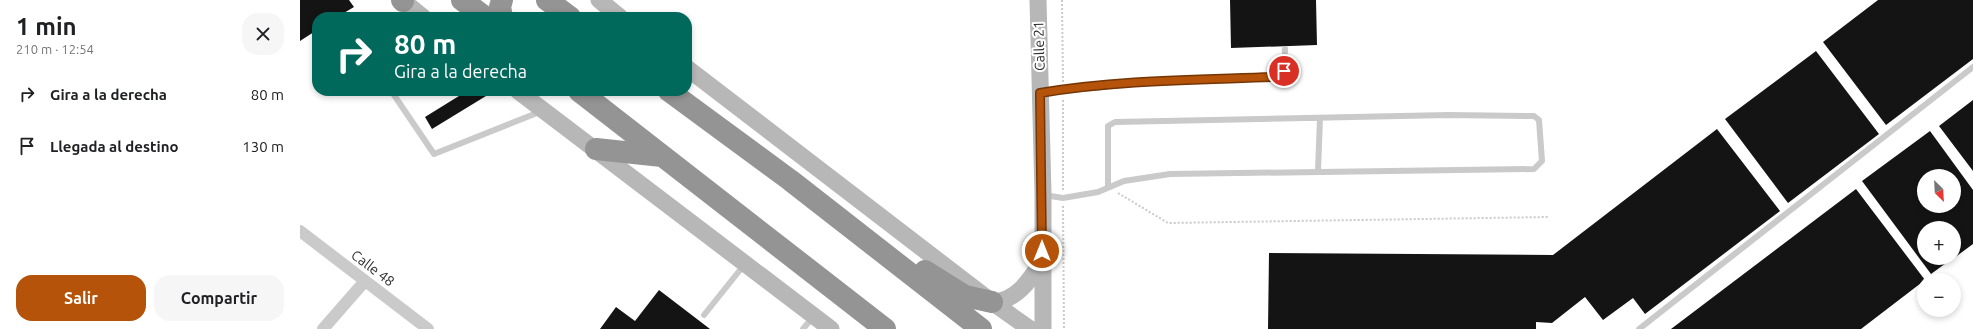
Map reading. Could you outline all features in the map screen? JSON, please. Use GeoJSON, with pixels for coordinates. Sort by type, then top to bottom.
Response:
{"type":"FeatureCollection","features":[{"type":"Feature","properties":{"kind":"highway"},"geometry":{"type":"LineString","coordinates":[[462,0],[478,12]]}},
{"type":"Feature","properties":{"kind":"highway"},"geometry":{"type":"LineString","coordinates":[[501,12],[500,7],[502,0]]}},
{"type":"Feature","properties":{"kind":"highway"},"geometry":{"type":"LineString","coordinates":[[547,0],[563,12]]}},
{"type":"Feature","properties":{"kind":"highway"},"geometry":{"type":"LineString","coordinates":[[585,96],[885,329]]}},
{"type":"Feature","properties":{"kind":"highway"},"geometry":{"type":"LineString","coordinates":[[677,96],[790,180],[981,329]]}},
{"type":"Feature","properties":{"kind":"highway"},"geometry":{"type":"LineString","coordinates":[[596,149],[662,156]]}},
{"type":"Feature","properties":{"kind":"highway"},"geometry":{"type":"LineString","coordinates":[[878,250],[890,247],[965,296],[992,302]]}},
{"type":"Feature","properties":{"kind":"main road"},"geometry":{"type":"LineString","coordinates":[[402,0],[418,12]]}},
{"type":"Feature","properties":{"kind":"main road"},"geometry":{"type":"LineString","coordinates":[[598,0],[614,12]]}},
{"type":"Feature","properties":{"kind":"main road","name":"Calle 21"},"geometry":{"type":"LineString","coordinates":[[1038,0],[1043,194],[1043,329]]}},
{"type":"Feature","properties":{"kind":"main road"},"geometry":{"type":"LineString","coordinates":[[692,72],[992,302],[1030,329]]}},
{"type":"Feature","properties":{"kind":"main road"},"geometry":{"type":"LineString","coordinates":[[524,96],[745,264],[808,322],[831,329]]}},
{"type":"Feature","properties":{"kind":"main road"},"geometry":{"type":"LineString","coordinates":[[992,302],[1006,299],[1017,293],[1027,283],[1042,261]]}},
{"type":"Feature","properties":{"kind":"street","name":"Calle 48"},"geometry":{"type":"LineString","coordinates":[[300,231],[428,329]]}},
{"type":"Feature","properties":{"kind":"street"},"geometry":{"type":"LineString","coordinates":[[323,329],[364,281]]}},
{"type":"Feature","properties":{"kind":"lane"},"geometry":{"type":"LineString","coordinates":[[1040,93],[1063,89],[1152,82],[1274,77],[1284,71],[1285,49]]}},
{"type":"Feature","properties":{"kind":"lane"},"geometry":{"type":"LineString","coordinates":[[1638,329],[1973,67]]}},
{"type":"Feature","properties":{"kind":"lane"},"geometry":{"type":"LineString","coordinates":[[395,96],[434,154],[544,111]]}},
{"type":"Feature","properties":{"kind":"lane"},"geometry":{"type":"LineString","coordinates":[[1043,194],[1063,198],[1098,192],[1124,182],[1170,174],[1534,169],[1542,161],[1538,120],[1534,116],[1448,115],[1115,122],[1108,126],[1108,187]]}},
{"type":"Feature","properties":{"kind":"lane"},"geometry":{"type":"LineString","coordinates":[[1318,171],[1320,118]]}},
{"type":"Feature","properties":{"kind":"lane"},"geometry":{"type":"LineString","coordinates":[[704,315],[745,264]]}},
{"type":"Feature","properties":{"kind":"path"},"geometry":{"type":"LineString","coordinates":[[1062,0],[1064,329]]}},
{"type":"Feature","properties":{"kind":"path"},"geometry":{"type":"LineString","coordinates":[[1108,187],[1168,222],[1549,217]]}},
{"type":"Feature","properties":{"kind":"building"},"geometry":{"type":"Polygon","coordinates":[[[300,0],[349,0],[354,7],[346,12],[312,12],[312,33],[300,41],[300,0]]]}},
{"type":"Feature","properties":{"kind":"building"},"geometry":{"type":"Polygon","coordinates":[[[1230,0],[1316,0],[1317,45],[1231,48],[1230,0]]]}},
{"type":"Feature","properties":{"kind":"building"},"geometry":{"type":"Polygon","coordinates":[[[1878,0],[1973,0],[1973,59],[1886,125],[1823,42],[1878,0]]]}},
{"type":"Feature","properties":{"kind":"building"},"geometry":{"type":"Polygon","coordinates":[[[1816,51],[1879,134],[1788,203],[1725,119],[1816,51]]]}},
{"type":"Feature","properties":{"kind":"building"},"geometry":{"type":"Polygon","coordinates":[[[459,96],[486,96],[432,129],[425,117],[459,96]]]}},
{"type":"Feature","properties":{"kind":"building"},"geometry":{"type":"Polygon","coordinates":[[[1973,100],[1973,171],[1939,126],[1973,100]]]}},
{"type":"Feature","properties":{"kind":"building"},"geometry":{"type":"Polygon","coordinates":[[[1717,129],[1780,211],[1645,314],[1633,298],[1603,320],[1585,297],[1552,323],[1536,322],[1536,329],[1268,329],[1269,253],[1553,255],[1717,129]]]}},
{"type":"Feature","properties":{"kind":"building"},"geometry":{"type":"Polygon","coordinates":[[[1930,131],[1958,169],[1917,169],[1917,213],[1961,213],[1961,174],[1973,190],[1973,244],[1961,253],[1961,221],[1917,221],[1917,255],[1862,181],[1930,131]]]}},
{"type":"Feature","properties":{"kind":"building"},"geometry":{"type":"Polygon","coordinates":[[[1856,189],[1920,273],[1917,273],[1917,286],[1861,329],[1671,329],[1856,189]]]}},
{"type":"Feature","properties":{"kind":"building"},"geometry":{"type":"Polygon","coordinates":[[[1924,265],[1943,265],[1932,273],[1930,273],[1924,265]]]}},
{"type":"Feature","properties":{"kind":"building"},"geometry":{"type":"Polygon","coordinates":[[[659,290],[710,329],[600,329],[616,307],[635,321],[659,290]]]}},
{"type":"Feature","properties":{"kind":"route"},"geometry":{"type":"LineString","coordinates":[[1042,251],[1043,194],[1040,93],[1063,89],[1152,82],[1274,77],[1284,71]]}}]}
